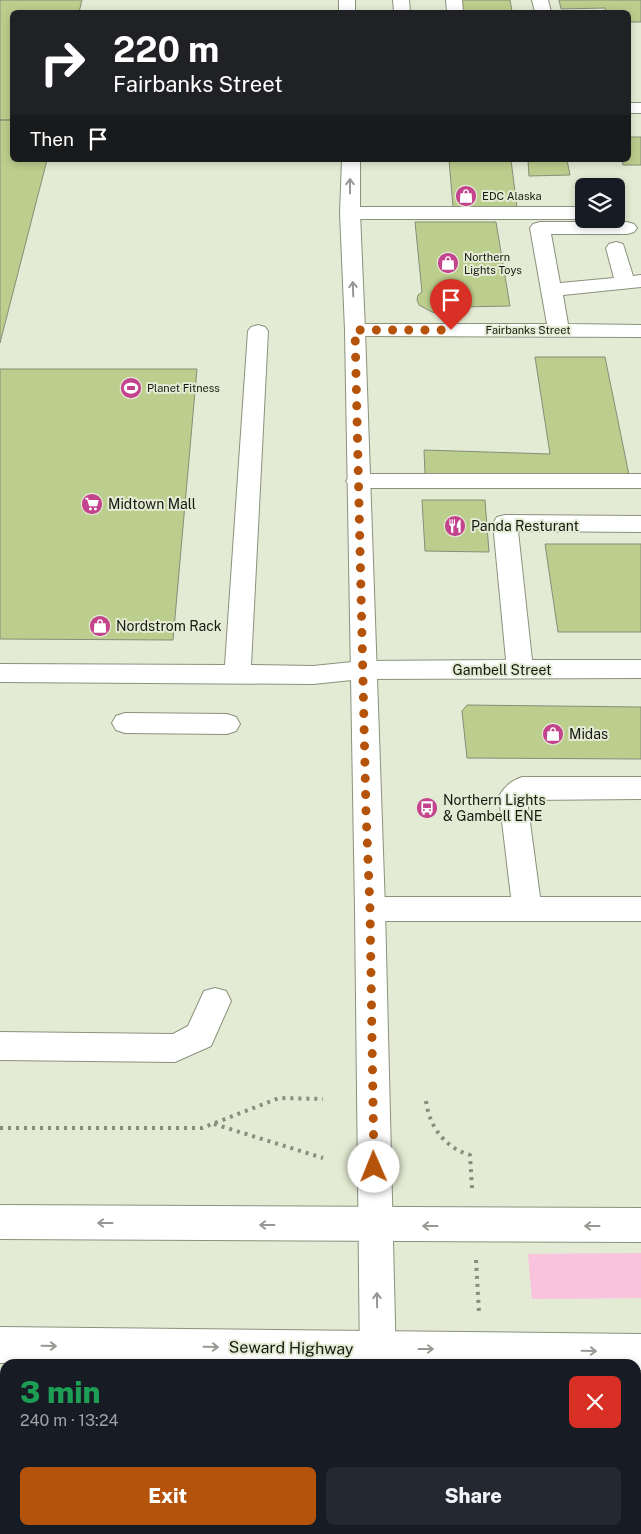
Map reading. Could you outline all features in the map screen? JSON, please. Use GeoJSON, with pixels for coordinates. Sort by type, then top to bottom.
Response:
{"type":"FeatureCollection","features":[{"type":"Feature","properties":{"kind":"main road"},"geometry":{"type":"LineString","coordinates":[[351,162],[350,212],[355,330],[362,670],[370,909],[378,1356]]}},
{"type":"Feature","properties":{"kind":"main road"},"geometry":{"type":"LineString","coordinates":[[350,212],[575,212]]}},
{"type":"Feature","properties":{"kind":"main road"},"geometry":{"type":"LineString","coordinates":[[559,331],[540,228],[575,224]]}},
{"type":"Feature","properties":{"kind":"main road"},"geometry":{"type":"LineString","coordinates":[[552,290],[633,282],[616,248]]}},
{"type":"Feature","properties":{"kind":"main road","name":"Fairbanks Street"},"geometry":{"type":"LineString","coordinates":[[355,330],[641,331]]}},
{"type":"Feature","properties":{"kind":"main road"},"geometry":{"type":"LineString","coordinates":[[237,674],[258,332]]}},
{"type":"Feature","properties":{"kind":"main road"},"geometry":{"type":"LineString","coordinates":[[358,481],[641,481]]}},
{"type":"Feature","properties":{"kind":"main road"},"geometry":{"type":"LineString","coordinates":[[520,670],[504,523],[641,524]]}},
{"type":"Feature","properties":{"kind":"main road","name":"Gambell Street"},"geometry":{"type":"LineString","coordinates":[[0,673],[313,675],[362,670],[641,669]]}},
{"type":"Feature","properties":{"kind":"main road"},"geometry":{"type":"LineString","coordinates":[[126,723],[227,724]]}},
{"type":"Feature","properties":{"kind":"main road"},"geometry":{"type":"LineString","coordinates":[[527,909],[513,796],[516,791],[522,788],[641,788]]}},
{"type":"Feature","properties":{"kind":"main road"},"geometry":{"type":"LineString","coordinates":[[370,909],[641,909]]}},
{"type":"Feature","properties":{"kind":"main road"},"geometry":{"type":"LineString","coordinates":[[0,1046],[175,1048],[200,1036],[214,1000]]}},
{"type":"Feature","properties":{"kind":"main road"},"geometry":{"type":"LineString","coordinates":[[0,1222],[375,1226],[641,1226]]}},
{"type":"Feature","properties":{"kind":"main road","name":"Seward Highway"},"geometry":{"type":"LineString","coordinates":[[0,1345],[378,1356],[641,1352]]}},
{"type":"Feature","properties":{"kind":"path"},"geometry":{"type":"LineString","coordinates":[[0,1128],[202,1128],[279,1098],[323,1100]]}},
{"type":"Feature","properties":{"kind":"path"},"geometry":{"type":"LineString","coordinates":[[426,1101],[427,1112],[439,1133],[455,1150],[470,1155]]}},
{"type":"Feature","properties":{"kind":"path"},"geometry":{"type":"LineString","coordinates":[[213,1124],[323,1158]]}},
{"type":"Feature","properties":{"kind":"shaded area"},"geometry":{"type":"Polygon","coordinates":[[[641,1253],[641,1298],[532,1299],[528,1254],[641,1253]]]}},
{"type":"Feature","properties":{"kind":"building"},"geometry":{"type":"Polygon","coordinates":[[[0,0],[82,0],[80,10],[10,10],[10,120],[0,120],[0,0]]]}},
{"type":"Feature","properties":{"kind":"building"},"geometry":{"type":"Polygon","coordinates":[[[457,0],[510,0],[512,10],[458,10],[457,0]]]}},
{"type":"Feature","properties":{"kind":"building"},"geometry":{"type":"Polygon","coordinates":[[[559,0],[641,0],[641,22],[631,22],[631,10],[606,10],[605,8],[561,9],[559,0]]]}},
{"type":"Feature","properties":{"kind":"building"},"geometry":{"type":"Polygon","coordinates":[[[0,120],[10,120],[10,162],[46,162],[0,343],[0,120]]]}},
{"type":"Feature","properties":{"kind":"building"},"geometry":{"type":"Polygon","coordinates":[[[631,137],[641,137],[641,165],[623,165],[622,162],[631,162],[631,137]]]}},
{"type":"Feature","properties":{"kind":"building"},"geometry":{"type":"Polygon","coordinates":[[[449,162],[511,162],[517,207],[453,207],[449,162]]]}},
{"type":"Feature","properties":{"kind":"building"},"geometry":{"type":"Polygon","coordinates":[[[528,162],[567,162],[570,175],[529,176],[528,162]]]}},
{"type":"Feature","properties":{"kind":"building"},"geometry":{"type":"Polygon","coordinates":[[[415,222],[496,222],[510,306],[461,307],[450,313],[440,314],[419,305],[418,295],[422,292],[415,222]]]}},
{"type":"Feature","properties":{"kind":"building"},"geometry":{"type":"Polygon","coordinates":[[[535,357],[605,357],[629,475],[425,474],[424,450],[550,454],[535,357]]]}},
{"type":"Feature","properties":{"kind":"building","name":"Midtown Mall"},"geometry":{"type":"Polygon","coordinates":[[[0,369],[197,369],[173,640],[0,639],[0,369]]]}},
{"type":"Feature","properties":{"kind":"building","name":"Panda Resturant"},"geometry":{"type":"Polygon","coordinates":[[[422,500],[485,500],[489,552],[425,551],[422,500]]]}},
{"type":"Feature","properties":{"kind":"building"},"geometry":{"type":"Polygon","coordinates":[[[545,544],[641,544],[641,632],[558,632],[545,544]]]}},
{"type":"Feature","properties":{"kind":"building","name":"Midas"},"geometry":{"type":"Polygon","coordinates":[[[467,705],[641,707],[641,759],[467,758],[462,711],[467,705]]]}},
{"type":"Feature","properties":{"kind":"place","name":"EDC Alaska"},"geometry":{"type":"Point","coordinates":[466,196]}},
{"type":"Feature","properties":{"kind":"place","name":"Northern Lights Toys"},"geometry":{"type":"Point","coordinates":[448,263]}},
{"type":"Feature","properties":{"kind":"place","name":"Planet Fitness"},"geometry":{"type":"Point","coordinates":[131,388]}},
{"type":"Feature","properties":{"kind":"place","name":"Midtown Mall"},"geometry":{"type":"Point","coordinates":[92,504]}},
{"type":"Feature","properties":{"kind":"place","name":"Panda Resturant"},"geometry":{"type":"Point","coordinates":[455,526]}},
{"type":"Feature","properties":{"kind":"place","name":"Nordstrom Rack"},"geometry":{"type":"Point","coordinates":[100,626]}},
{"type":"Feature","properties":{"kind":"place","name":"Midas"},"geometry":{"type":"Point","coordinates":[553,734]}},
{"type":"Feature","properties":{"kind":"place","name":"Northern Lights & Gambell ENE"},"geometry":{"type":"Point","coordinates":[427,808]}},
{"type":"Feature","properties":{"kind":"route"},"geometry":{"type":"LineString","coordinates":[[374,1167],[370,909],[355,330],[451,330]]}}]}
